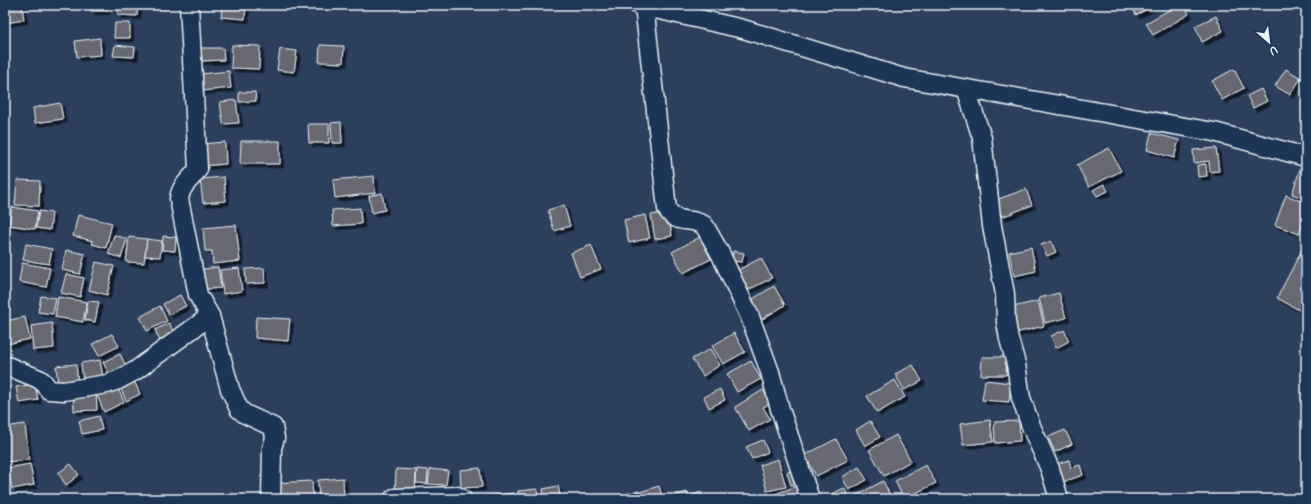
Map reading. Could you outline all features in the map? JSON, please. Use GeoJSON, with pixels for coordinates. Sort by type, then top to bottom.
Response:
{"type":"FeatureCollection","features":[{"type":"Feature","properties":{"kind":"street"},"geometry":{"type":"LineString","coordinates":[[189,5],[198,169],[182,187],[179,198],[198,295],[210,316],[230,388],[239,409],[250,418],[273,427],[275,438],[272,448],[271,499]]}},
{"type":"Feature","properties":{"kind":"street"},"geometry":{"type":"LineString","coordinates":[[810,499],[780,409],[770,372],[750,317],[720,253],[704,225],[699,222],[676,219],[671,216],[667,209],[643,5],[742,29],[904,78],[1214,132],[1306,157]]}},
{"type":"Feature","properties":{"kind":"street"},"geometry":{"type":"LineString","coordinates":[[966,89],[982,138],[992,226],[1005,294],[1006,322],[1016,364],[1021,398],[1031,426],[1050,469],[1059,499]]}},
{"type":"Feature","properties":{"kind":"street"},"geometry":{"type":"LineString","coordinates":[[5,365],[39,379],[49,390],[64,391],[107,384],[135,371],[210,316]]}},
{"type":"Feature","properties":{"kind":"street"},"geometry":{"type":"LineString","coordinates":[[394,498],[457,496],[462,499]]}},
{"type":"Feature","properties":{"kind":"building"},"geometry":{"type":"Polygon","coordinates":[[[5,5],[22,5],[24,20],[5,23],[5,5]]]}},
{"type":"Feature","properties":{"kind":"building"},"geometry":{"type":"Polygon","coordinates":[[[92,5],[111,5],[111,8],[106,8],[106,11],[91,11],[92,5]]]}},
{"type":"Feature","properties":{"kind":"building"},"geometry":{"type":"Polygon","coordinates":[[[118,5],[138,5],[137,16],[118,15],[118,5]]]}},
{"type":"Feature","properties":{"kind":"building"},"geometry":{"type":"Polygon","coordinates":[[[222,5],[246,5],[245,19],[221,17],[222,5]]]}},
{"type":"Feature","properties":{"kind":"building"},"geometry":{"type":"Polygon","coordinates":[[[1131,5],[1150,5],[1151,7],[1136,15],[1131,5]]]}},
{"type":"Feature","properties":{"kind":"building"},"geometry":{"type":"Polygon","coordinates":[[[1178,5],[1184,5],[1189,14],[1153,35],[1146,23],[1178,5]]]}},
{"type":"Feature","properties":{"kind":"building"},"geometry":{"type":"Polygon","coordinates":[[[1216,16],[1223,31],[1202,42],[1195,26],[1216,16]]]}},
{"type":"Feature","properties":{"kind":"building"},"geometry":{"type":"Polygon","coordinates":[[[115,23],[130,23],[130,38],[114,38],[115,23]]]}},
{"type":"Feature","properties":{"kind":"building"},"geometry":{"type":"Polygon","coordinates":[[[100,38],[101,55],[77,57],[75,41],[100,38]]]}},
{"type":"Feature","properties":{"kind":"building"},"geometry":{"type":"Polygon","coordinates":[[[115,45],[135,47],[134,57],[113,56],[115,45]]]}},
{"type":"Feature","properties":{"kind":"building"},"geometry":{"type":"Polygon","coordinates":[[[232,45],[260,46],[259,69],[231,68],[232,45]]]}},
{"type":"Feature","properties":{"kind":"building"},"geometry":{"type":"Polygon","coordinates":[[[320,45],[344,46],[343,63],[319,62],[320,45]]]}},
{"type":"Feature","properties":{"kind":"building"},"geometry":{"type":"Polygon","coordinates":[[[200,48],[223,48],[224,60],[200,61],[200,48]]]}},
{"type":"Feature","properties":{"kind":"building"},"geometry":{"type":"Polygon","coordinates":[[[280,49],[297,51],[294,72],[277,70],[280,49]]]}},
{"type":"Feature","properties":{"kind":"building"},"geometry":{"type":"Polygon","coordinates":[[[1234,69],[1244,88],[1222,100],[1212,81],[1234,69]]]}},
{"type":"Feature","properties":{"kind":"building"},"geometry":{"type":"Polygon","coordinates":[[[1286,69],[1301,78],[1290,95],[1275,86],[1286,69]]]}},
{"type":"Feature","properties":{"kind":"building"},"geometry":{"type":"Polygon","coordinates":[[[229,71],[231,88],[203,91],[201,74],[229,71]]]}},
{"type":"Feature","properties":{"kind":"building"},"geometry":{"type":"Polygon","coordinates":[[[1261,89],[1267,101],[1253,108],[1247,96],[1261,89]]]}},
{"type":"Feature","properties":{"kind":"building"},"geometry":{"type":"Polygon","coordinates":[[[239,92],[255,92],[256,101],[239,102],[239,92]]]}},
{"type":"Feature","properties":{"kind":"building"},"geometry":{"type":"Polygon","coordinates":[[[236,100],[239,123],[223,124],[220,102],[236,100]]]}},
{"type":"Feature","properties":{"kind":"building"},"geometry":{"type":"Polygon","coordinates":[[[60,103],[63,119],[35,123],[33,108],[60,103]]]}},
{"type":"Feature","properties":{"kind":"building"},"geometry":{"type":"Polygon","coordinates":[[[341,122],[342,143],[332,143],[331,123],[341,122]]]}},
{"type":"Feature","properties":{"kind":"building"},"geometry":{"type":"Polygon","coordinates":[[[308,124],[329,124],[329,143],[309,143],[308,124]]]}},
{"type":"Feature","properties":{"kind":"building"},"geometry":{"type":"Polygon","coordinates":[[[1151,133],[1179,140],[1174,158],[1147,150],[1151,133]]]}},
{"type":"Feature","properties":{"kind":"building"},"geometry":{"type":"Polygon","coordinates":[[[241,141],[280,141],[280,164],[240,164],[241,141]]]}},
{"type":"Feature","properties":{"kind":"building"},"geometry":{"type":"Polygon","coordinates":[[[225,142],[226,164],[202,166],[200,144],[225,142]]]}},
{"type":"Feature","properties":{"kind":"building"},"geometry":{"type":"Polygon","coordinates":[[[1109,148],[1121,171],[1089,187],[1077,165],[1109,148]]]}},
{"type":"Feature","properties":{"kind":"building"},"geometry":{"type":"Polygon","coordinates":[[[1216,148],[1219,171],[1210,172],[1209,161],[1194,163],[1193,150],[1216,148]]]}},
{"type":"Feature","properties":{"kind":"building"},"geometry":{"type":"Polygon","coordinates":[[[1302,163],[1306,165],[1306,199],[1292,194],[1302,163]]]}},
{"type":"Feature","properties":{"kind":"building"},"geometry":{"type":"Polygon","coordinates":[[[1206,164],[1207,176],[1198,177],[1197,165],[1206,164]]]}},
{"type":"Feature","properties":{"kind":"building"},"geometry":{"type":"Polygon","coordinates":[[[374,176],[375,193],[335,198],[333,180],[374,176]]]}},
{"type":"Feature","properties":{"kind":"building"},"geometry":{"type":"Polygon","coordinates":[[[224,177],[226,201],[203,203],[200,179],[224,177]]]}},
{"type":"Feature","properties":{"kind":"building"},"geometry":{"type":"Polygon","coordinates":[[[17,180],[40,181],[39,206],[15,205],[17,180]]]}},
{"type":"Feature","properties":{"kind":"building"},"geometry":{"type":"Polygon","coordinates":[[[1104,184],[1108,191],[1097,196],[1093,190],[1104,184]]]}},
{"type":"Feature","properties":{"kind":"building"},"geometry":{"type":"Polygon","coordinates":[[[1026,189],[1032,205],[1002,217],[996,200],[1026,189]]]}},
{"type":"Feature","properties":{"kind":"building"},"geometry":{"type":"Polygon","coordinates":[[[382,193],[385,210],[372,213],[369,196],[382,193]]]}},
{"type":"Feature","properties":{"kind":"building"},"geometry":{"type":"Polygon","coordinates":[[[1286,195],[1306,203],[1306,215],[1299,234],[1275,225],[1286,195]]]}},
{"type":"Feature","properties":{"kind":"building"},"geometry":{"type":"Polygon","coordinates":[[[564,205],[570,226],[554,231],[548,210],[564,205]]]}},
{"type":"Feature","properties":{"kind":"building"},"geometry":{"type":"Polygon","coordinates":[[[12,207],[38,211],[35,229],[9,225],[12,207]]]}},
{"type":"Feature","properties":{"kind":"building"},"geometry":{"type":"Polygon","coordinates":[[[360,208],[361,224],[333,226],[332,210],[360,208]]]}},
{"type":"Feature","properties":{"kind":"building"},"geometry":{"type":"Polygon","coordinates":[[[39,211],[52,213],[50,230],[36,228],[39,211]]]}},
{"type":"Feature","properties":{"kind":"building"},"geometry":{"type":"Polygon","coordinates":[[[668,212],[672,236],[655,239],[651,215],[668,212]]]}},
{"type":"Feature","properties":{"kind":"building"},"geometry":{"type":"Polygon","coordinates":[[[78,215],[112,223],[106,248],[92,244],[93,241],[73,236],[78,215]]]}},
{"type":"Feature","properties":{"kind":"building"},"geometry":{"type":"Polygon","coordinates":[[[645,215],[650,238],[629,243],[624,220],[645,215]]]}},
{"type":"Feature","properties":{"kind":"building"},"geometry":{"type":"Polygon","coordinates":[[[236,225],[240,261],[213,264],[212,251],[205,251],[203,228],[236,225]]]}},
{"type":"Feature","properties":{"kind":"building"},"geometry":{"type":"Polygon","coordinates":[[[114,235],[127,239],[121,258],[108,254],[114,235]]]}},
{"type":"Feature","properties":{"kind":"building"},"geometry":{"type":"Polygon","coordinates":[[[163,236],[176,237],[175,251],[162,250],[163,236]]]}},
{"type":"Feature","properties":{"kind":"building"},"geometry":{"type":"Polygon","coordinates":[[[129,237],[147,239],[144,263],[126,262],[129,237]]]}},
{"type":"Feature","properties":{"kind":"building"},"geometry":{"type":"Polygon","coordinates":[[[700,237],[711,259],[683,273],[672,252],[700,237]]]}},
{"type":"Feature","properties":{"kind":"building"},"geometry":{"type":"Polygon","coordinates":[[[147,239],[162,241],[160,257],[145,256],[147,239]]]}},
{"type":"Feature","properties":{"kind":"building"},"geometry":{"type":"Polygon","coordinates":[[[1051,241],[1056,252],[1047,256],[1041,245],[1051,241]]]}},
{"type":"Feature","properties":{"kind":"building"},"geometry":{"type":"Polygon","coordinates":[[[1306,242],[1306,302],[1301,311],[1277,298],[1306,242]]]}},
{"type":"Feature","properties":{"kind":"building"},"geometry":{"type":"Polygon","coordinates":[[[26,244],[52,249],[49,264],[23,260],[26,244]]]}},
{"type":"Feature","properties":{"kind":"building"},"geometry":{"type":"Polygon","coordinates":[[[591,245],[601,269],[580,277],[571,253],[591,245]]]}},
{"type":"Feature","properties":{"kind":"building"},"geometry":{"type":"Polygon","coordinates":[[[1031,247],[1036,271],[1014,276],[1009,252],[1031,247]]]}},
{"type":"Feature","properties":{"kind":"building"},"geometry":{"type":"Polygon","coordinates":[[[66,250],[85,254],[80,274],[62,270],[66,250]]]}},
{"type":"Feature","properties":{"kind":"building"},"geometry":{"type":"Polygon","coordinates":[[[733,251],[744,253],[742,262],[732,261],[733,251]]]}},
{"type":"Feature","properties":{"kind":"building"},"geometry":{"type":"Polygon","coordinates":[[[761,258],[772,278],[746,291],[736,271],[761,258]]]}},
{"type":"Feature","properties":{"kind":"building"},"geometry":{"type":"Polygon","coordinates":[[[96,262],[114,266],[107,295],[89,290],[96,262]]]}},
{"type":"Feature","properties":{"kind":"building"},"geometry":{"type":"Polygon","coordinates":[[[22,263],[50,268],[46,287],[19,282],[22,263]]]}},
{"type":"Feature","properties":{"kind":"building"},"geometry":{"type":"Polygon","coordinates":[[[218,267],[221,288],[199,290],[197,270],[218,267]]]}},
{"type":"Feature","properties":{"kind":"building"},"geometry":{"type":"Polygon","coordinates":[[[239,268],[242,291],[223,294],[220,270],[239,268]]]}},
{"type":"Feature","properties":{"kind":"building"},"geometry":{"type":"Polygon","coordinates":[[[264,268],[265,283],[246,284],[245,269],[264,268]]]}},
{"type":"Feature","properties":{"kind":"building"},"geometry":{"type":"Polygon","coordinates":[[[66,274],[84,278],[80,297],[61,293],[66,274]]]}},
{"type":"Feature","properties":{"kind":"building"},"geometry":{"type":"Polygon","coordinates":[[[774,286],[785,305],[759,321],[748,302],[774,286]]]}},
{"type":"Feature","properties":{"kind":"building"},"geometry":{"type":"Polygon","coordinates":[[[1059,293],[1066,318],[1045,323],[1039,298],[1059,293]]]}},
{"type":"Feature","properties":{"kind":"building"},"geometry":{"type":"Polygon","coordinates":[[[180,295],[186,306],[169,315],[163,304],[180,295]]]}},
{"type":"Feature","properties":{"kind":"building"},"geometry":{"type":"Polygon","coordinates":[[[41,296],[56,298],[53,314],[38,312],[41,296]]]}},
{"type":"Feature","properties":{"kind":"building"},"geometry":{"type":"Polygon","coordinates":[[[58,297],[87,302],[83,322],[55,317],[58,297]]]}},
{"type":"Feature","properties":{"kind":"building"},"geometry":{"type":"Polygon","coordinates":[[[88,301],[99,302],[95,322],[85,320],[88,301]]]}},
{"type":"Feature","properties":{"kind":"building"},"geometry":{"type":"Polygon","coordinates":[[[1038,301],[1044,326],[1015,333],[1009,308],[1038,301]]]}},
{"type":"Feature","properties":{"kind":"building"},"geometry":{"type":"Polygon","coordinates":[[[160,306],[167,321],[147,331],[140,317],[160,306]]]}},
{"type":"Feature","properties":{"kind":"building"},"geometry":{"type":"Polygon","coordinates":[[[25,317],[30,339],[7,344],[5,321],[25,317]]]}},
{"type":"Feature","properties":{"kind":"building"},"geometry":{"type":"Polygon","coordinates":[[[256,317],[290,319],[288,341],[255,338],[256,317]]]}},
{"type":"Feature","properties":{"kind":"building"},"geometry":{"type":"Polygon","coordinates":[[[52,323],[54,348],[33,350],[31,326],[52,323]]]}},
{"type":"Feature","properties":{"kind":"building"},"geometry":{"type":"Polygon","coordinates":[[[169,323],[175,334],[160,341],[155,330],[169,323]]]}},
{"type":"Feature","properties":{"kind":"building"},"geometry":{"type":"Polygon","coordinates":[[[1064,330],[1069,341],[1056,348],[1051,336],[1064,330]]]}},
{"type":"Feature","properties":{"kind":"building"},"geometry":{"type":"Polygon","coordinates":[[[734,333],[745,352],[723,364],[712,346],[734,333]]]}},
{"type":"Feature","properties":{"kind":"building"},"geometry":{"type":"Polygon","coordinates":[[[112,334],[119,346],[99,356],[92,344],[112,334]]]}},
{"type":"Feature","properties":{"kind":"building"},"geometry":{"type":"Polygon","coordinates":[[[710,349],[720,365],[703,376],[692,359],[710,349]]]}},
{"type":"Feature","properties":{"kind":"building"},"geometry":{"type":"Polygon","coordinates":[[[120,354],[127,368],[110,377],[103,362],[120,354]]]}},
{"type":"Feature","properties":{"kind":"building"},"geometry":{"type":"Polygon","coordinates":[[[982,357],[1007,357],[1006,375],[981,375],[982,357]]]}},
{"type":"Feature","properties":{"kind":"building"},"geometry":{"type":"Polygon","coordinates":[[[100,360],[103,377],[83,381],[81,363],[100,360]]]}},
{"type":"Feature","properties":{"kind":"building"},"geometry":{"type":"Polygon","coordinates":[[[751,361],[761,379],[737,392],[727,374],[751,361]]]}},
{"type":"Feature","properties":{"kind":"building"},"geometry":{"type":"Polygon","coordinates":[[[76,364],[78,382],[58,384],[56,366],[76,364]]]}},
{"type":"Feature","properties":{"kind":"building"},"geometry":{"type":"Polygon","coordinates":[[[913,365],[922,381],[904,390],[895,374],[913,365]]]}},
{"type":"Feature","properties":{"kind":"building"},"geometry":{"type":"Polygon","coordinates":[[[133,378],[140,394],[126,401],[119,384],[133,378]]]}},
{"type":"Feature","properties":{"kind":"building"},"geometry":{"type":"Polygon","coordinates":[[[895,380],[905,397],[877,413],[867,396],[895,380]]]}},
{"type":"Feature","properties":{"kind":"building"},"geometry":{"type":"Polygon","coordinates":[[[985,380],[1011,383],[1009,402],[982,400],[985,380]]]}},
{"type":"Feature","properties":{"kind":"building"},"geometry":{"type":"Polygon","coordinates":[[[35,384],[38,400],[19,403],[16,387],[35,384]]]}},
{"type":"Feature","properties":{"kind":"building"},"geometry":{"type":"Polygon","coordinates":[[[117,386],[124,402],[104,412],[97,395],[117,386]]]}},
{"type":"Feature","properties":{"kind":"building"},"geometry":{"type":"Polygon","coordinates":[[[720,389],[725,400],[709,408],[704,397],[720,389]]]}},
{"type":"Feature","properties":{"kind":"building"},"geometry":{"type":"Polygon","coordinates":[[[763,390],[771,403],[763,407],[770,419],[749,431],[735,407],[763,390]]]}},
{"type":"Feature","properties":{"kind":"building"},"geometry":{"type":"Polygon","coordinates":[[[96,391],[97,410],[74,411],[73,393],[96,391]]]}},
{"type":"Feature","properties":{"kind":"building"},"geometry":{"type":"Polygon","coordinates":[[[99,416],[102,430],[82,434],[79,421],[99,416]]]}},
{"type":"Feature","properties":{"kind":"building"},"geometry":{"type":"Polygon","coordinates":[[[990,420],[993,442],[963,445],[960,424],[990,420]]]}},
{"type":"Feature","properties":{"kind":"building"},"geometry":{"type":"Polygon","coordinates":[[[870,421],[880,437],[865,446],[856,430],[870,421]]]}},
{"type":"Feature","properties":{"kind":"building"},"geometry":{"type":"Polygon","coordinates":[[[1019,421],[1020,441],[995,443],[994,422],[1019,421]]]}},
{"type":"Feature","properties":{"kind":"building"},"geometry":{"type":"Polygon","coordinates":[[[25,424],[29,460],[5,462],[5,427],[25,424]]]}},
{"type":"Feature","properties":{"kind":"building"},"geometry":{"type":"Polygon","coordinates":[[[1065,430],[1072,444],[1055,452],[1048,437],[1065,430]]]}},
{"type":"Feature","properties":{"kind":"building"},"geometry":{"type":"Polygon","coordinates":[[[896,435],[911,461],[884,476],[869,450],[896,435]]]}},
{"type":"Feature","properties":{"kind":"building"},"geometry":{"type":"Polygon","coordinates":[[[836,439],[848,460],[816,476],[805,455],[836,439]]]}},
{"type":"Feature","properties":{"kind":"building"},"geometry":{"type":"Polygon","coordinates":[[[763,440],[768,452],[752,459],[746,447],[763,440]]]}},
{"type":"Feature","properties":{"kind":"building"},"geometry":{"type":"Polygon","coordinates":[[[778,459],[786,487],[767,491],[760,465],[778,459]]]}},
{"type":"Feature","properties":{"kind":"building"},"geometry":{"type":"Polygon","coordinates":[[[1069,460],[1071,468],[1080,465],[1083,475],[1063,482],[1057,464],[1069,460]]]}},
{"type":"Feature","properties":{"kind":"building"},"geometry":{"type":"Polygon","coordinates":[[[30,464],[34,485],[12,489],[8,468],[30,464]]]}},
{"type":"Feature","properties":{"kind":"building"},"geometry":{"type":"Polygon","coordinates":[[[71,464],[79,475],[66,485],[58,473],[71,464]]]}},
{"type":"Feature","properties":{"kind":"building"},"geometry":{"type":"Polygon","coordinates":[[[926,465],[936,483],[904,499],[895,481],[926,465]]]}},
{"type":"Feature","properties":{"kind":"building"},"geometry":{"type":"Polygon","coordinates":[[[859,467],[867,480],[849,490],[842,477],[859,467]]]}},
{"type":"Feature","properties":{"kind":"building"},"geometry":{"type":"Polygon","coordinates":[[[480,468],[482,487],[461,488],[460,470],[480,468]]]}},
{"type":"Feature","properties":{"kind":"building"},"geometry":{"type":"Polygon","coordinates":[[[396,469],[416,470],[415,494],[395,493],[396,469]]]}},
{"type":"Feature","properties":{"kind":"building"},"geometry":{"type":"Polygon","coordinates":[[[417,469],[428,470],[427,484],[416,483],[417,469]]]}},
{"type":"Feature","properties":{"kind":"building"},"geometry":{"type":"Polygon","coordinates":[[[430,469],[448,471],[446,485],[428,484],[430,469]]]}},
{"type":"Feature","properties":{"kind":"building"},"geometry":{"type":"Polygon","coordinates":[[[796,469],[800,482],[791,485],[787,472],[796,469]]]}},
{"type":"Feature","properties":{"kind":"building"},"geometry":{"type":"Polygon","coordinates":[[[343,478],[344,499],[319,499],[318,480],[343,478]]]}},
{"type":"Feature","properties":{"kind":"building"},"geometry":{"type":"Polygon","coordinates":[[[312,481],[313,499],[275,499],[274,483],[312,481]]]}},
{"type":"Feature","properties":{"kind":"building"},"geometry":{"type":"Polygon","coordinates":[[[883,481],[891,497],[888,499],[856,499],[855,496],[883,481]]]}},
{"type":"Feature","properties":{"kind":"building"},"geometry":{"type":"Polygon","coordinates":[[[802,484],[807,499],[776,499],[775,494],[802,484]]]}},
{"type":"Feature","properties":{"kind":"building"},"geometry":{"type":"Polygon","coordinates":[[[558,486],[561,499],[545,499],[543,489],[558,486]]]}},
{"type":"Feature","properties":{"kind":"building"},"geometry":{"type":"Polygon","coordinates":[[[659,486],[663,499],[642,499],[640,492],[659,486]]]}},
{"type":"Feature","properties":{"kind":"building"},"geometry":{"type":"Polygon","coordinates":[[[844,488],[850,499],[822,499],[844,488]]]}},
{"type":"Feature","properties":{"kind":"building"},"geometry":{"type":"Polygon","coordinates":[[[537,489],[538,499],[518,499],[518,491],[537,489]]]}},
{"type":"Feature","properties":{"kind":"building"},"geometry":{"type":"Polygon","coordinates":[[[639,491],[641,499],[623,499],[622,495],[639,491]]]}},
{"type":"Feature","properties":{"kind":"building"},"geometry":{"type":"Polygon","coordinates":[[[687,492],[689,499],[667,499],[667,498],[687,492]]]}},
{"type":"Feature","properties":{"kind":"building"},"geometry":{"type":"Polygon","coordinates":[[[701,492],[703,499],[689,499],[688,497],[701,492]]]}},
{"type":"Feature","properties":{"kind":"building"},"geometry":{"type":"Polygon","coordinates":[[[514,493],[514,499],[477,499],[477,497],[514,493]]]}}]}
